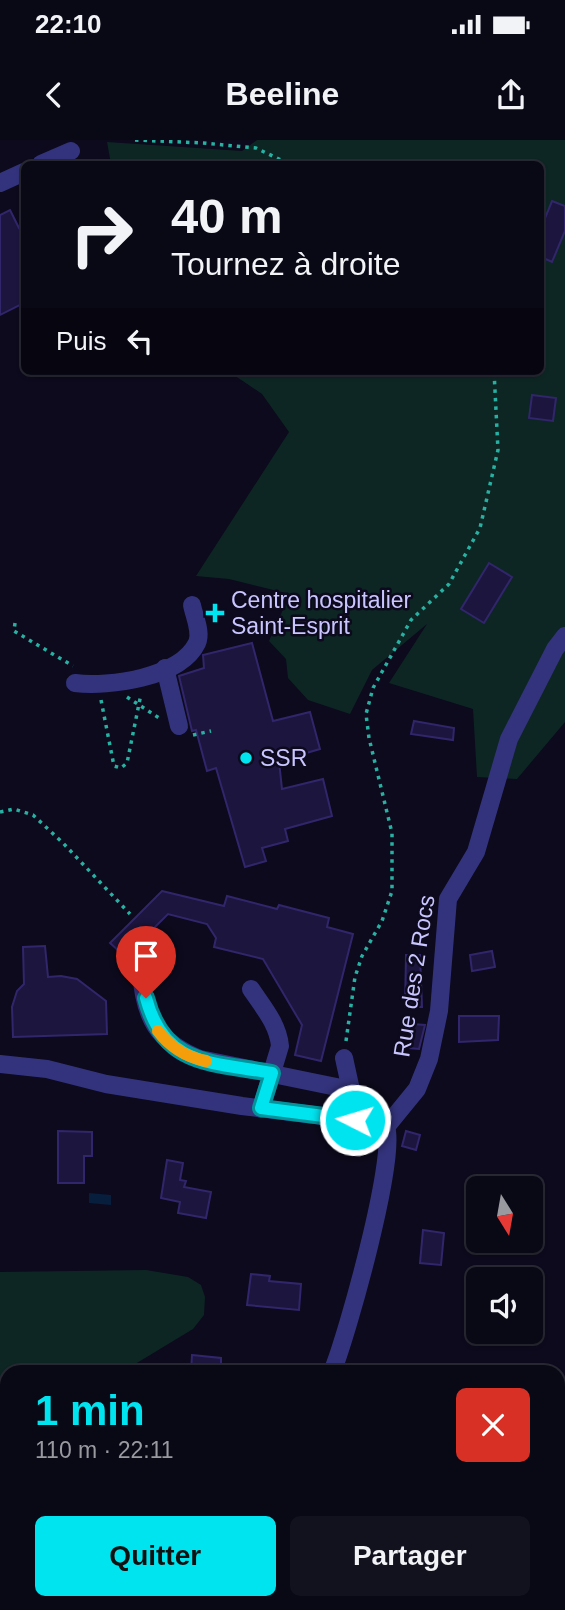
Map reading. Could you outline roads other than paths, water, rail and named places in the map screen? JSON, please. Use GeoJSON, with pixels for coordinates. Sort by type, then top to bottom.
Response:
{"type":"FeatureCollection","features":[{"type":"Feature","properties":{"kind":"street"},"geometry":{"type":"LineString","coordinates":[[48,161],[71,152]]}},
{"type":"Feature","properties":{"kind":"street"},"geometry":{"type":"LineString","coordinates":[[0,183],[21,173]]}},
{"type":"Feature","properties":{"kind":"street"},"geometry":{"type":"LineString","coordinates":[[75,683],[95,684],[148,676],[185,656],[197,642],[198,632],[192,605]]}},
{"type":"Feature","properties":{"kind":"street","name":"Rue des 2 Rocs"},"geometry":{"type":"LineString","coordinates":[[386,1127],[417,1089],[429,1059],[439,1011],[445,915],[450,892],[476,852],[509,739],[555,649],[565,636]]}},
{"type":"Feature","properties":{"kind":"street"},"geometry":{"type":"LineString","coordinates":[[165,668],[177,728]]}},
{"type":"Feature","properties":{"kind":"street"},"geometry":{"type":"LineString","coordinates":[[141,971],[150,1014],[156,1028],[166,1042],[179,1051],[200,1059],[351,1090],[344,1058]]}},
{"type":"Feature","properties":{"kind":"street"},"geometry":{"type":"LineString","coordinates":[[251,989],[274,1024],[280,1046],[261,1108]]}},
{"type":"Feature","properties":{"kind":"street"},"geometry":{"type":"LineString","coordinates":[[0,1063],[47,1069],[106,1084],[379,1123],[386,1127],[389,1141],[384,1175],[356,1299],[335,1365]]}},
{"type":"Feature","properties":{"kind":"water"},"geometry":{"type":"Polygon","coordinates":[[[89,1193],[111,1195],[111,1205],[89,1203],[89,1193]]]}},
{"type":"Feature","properties":{"kind":"place","name":"Centre hospitalier Saint-Esprit"},"geometry":{"type":"Point","coordinates":[215,613]}},
{"type":"Feature","properties":{"kind":"place","name":"SSR"},"geometry":{"type":"Point","coordinates":[246,758]}}]}
